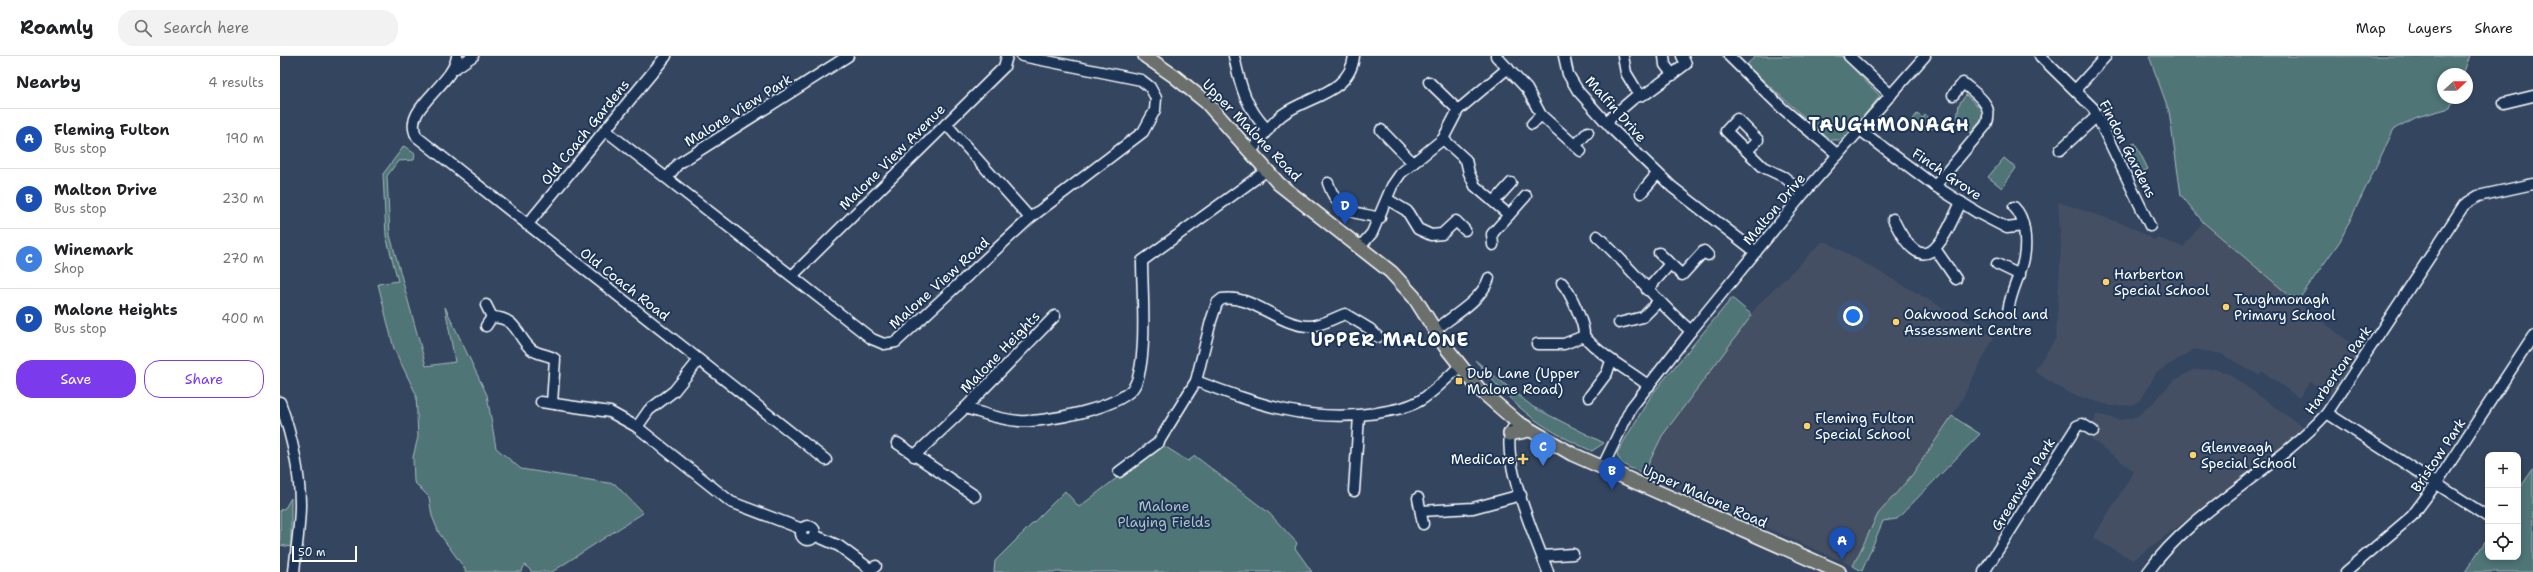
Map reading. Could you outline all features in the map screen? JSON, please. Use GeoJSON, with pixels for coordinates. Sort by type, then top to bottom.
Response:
{"type":"FeatureCollection","features":[{"type":"Feature","properties":{"kind":"main road","name":"Upper Malone Road"},"geometry":{"type":"LineString","coordinates":[[1145,56],[1174,76],[1206,102],[1266,171],[1298,200],[1360,247],[1403,284],[1460,366],[1479,389],[1517,422],[1572,454],[1602,468],[1839,572]]}},
{"type":"Feature","properties":{"kind":"main road"},"geometry":{"type":"LineString","coordinates":[[1510,434],[1530,430]]}},
{"type":"Feature","properties":{"kind":"street"},"geometry":{"type":"LineString","coordinates":[[454,69],[457,56]]}},
{"type":"Feature","properties":{"kind":"street"},"geometry":{"type":"LineString","coordinates":[[454,69],[473,56]]}},
{"type":"Feature","properties":{"kind":"street","name":"Old Coach Gardens"},"geometry":{"type":"LineString","coordinates":[[527,225],[666,56]]}},
{"type":"Feature","properties":{"kind":"street","name":"Malone View Park"},"geometry":{"type":"LineString","coordinates":[[667,178],[678,164],[848,56]]}},
{"type":"Feature","properties":{"kind":"street","name":"Malone View Avenue"},"geometry":{"type":"LineString","coordinates":[[792,276],[1004,67],[1007,56]]}},
{"type":"Feature","properties":{"kind":"street","name":"Malone View Road"},"geometry":{"type":"LineString","coordinates":[[605,130],[872,339],[884,344],[896,342],[1030,218],[1143,132],[1155,110],[1156,98],[1150,87],[1141,80],[1022,56]]}},
{"type":"Feature","properties":{"kind":"street"},"geometry":{"type":"LineString","coordinates":[[1234,56],[1242,93],[1248,107],[1268,130]]}},
{"type":"Feature","properties":{"kind":"street"},"geometry":{"type":"LineString","coordinates":[[1250,153],[1268,130],[1288,111],[1340,84],[1349,74],[1354,56]]}},
{"type":"Feature","properties":{"kind":"street"},"geometry":{"type":"LineString","coordinates":[[1496,56],[1527,89],[1540,115],[1578,148],[1588,132]]}},
{"type":"Feature","properties":{"kind":"street","name":"Malfin Drive"},"geometry":{"type":"LineString","coordinates":[[1564,56],[1568,74],[1578,91],[1606,122],[1658,174],[1702,212],[1756,252]]}},
{"type":"Feature","properties":{"kind":"street"},"geometry":{"type":"LineString","coordinates":[[1623,56],[1626,73],[1640,96]]}},
{"type":"Feature","properties":{"kind":"street"},"geometry":{"type":"LineString","coordinates":[[1664,56],[1665,65],[1673,75]]}},
{"type":"Feature","properties":{"kind":"street"},"geometry":{"type":"LineString","coordinates":[[1606,122],[1634,98],[1640,96],[1673,75],[1686,64],[1682,56]]}},
{"type":"Feature","properties":{"kind":"street"},"geometry":{"type":"LineString","coordinates":[[1729,56],[1782,108],[1838,155]]}},
{"type":"Feature","properties":{"kind":"street"},"geometry":{"type":"LineString","coordinates":[[1850,56],[1891,95]]}},
{"type":"Feature","properties":{"kind":"street","name":"Malton Drive"},"geometry":{"type":"LineString","coordinates":[[1602,468],[1631,408],[1691,331],[1804,194],[1925,56]]}},
{"type":"Feature","properties":{"kind":"street","name":"Findon Gardens"},"geometry":{"type":"LineString","coordinates":[[2040,56],[2089,101],[2150,226]]}},
{"type":"Feature","properties":{"kind":"street"},"geometry":{"type":"LineString","coordinates":[[2076,89],[2106,56]]}},
{"type":"Feature","properties":{"kind":"street"},"geometry":{"type":"LineString","coordinates":[[1360,247],[1380,218],[1392,186],[1401,173],[1443,139],[1458,110],[1508,68]]}},
{"type":"Feature","properties":{"kind":"street","name":"Old Coach Road"},"geometry":{"type":"LineString","coordinates":[[454,69],[422,106],[413,119],[413,125],[417,137],[826,460]]}},
{"type":"Feature","properties":{"kind":"street"},"geometry":{"type":"LineString","coordinates":[[1434,83],[1458,110]]}},
{"type":"Feature","properties":{"kind":"street"},"geometry":{"type":"LineString","coordinates":[[1935,186],[1986,125],[1990,118],[1988,106],[1963,83],[1953,95]]}},
{"type":"Feature","properties":{"kind":"street"},"geometry":{"type":"LineString","coordinates":[[2504,103],[2533,96]]}},
{"type":"Feature","properties":{"kind":"street"},"geometry":{"type":"LineString","coordinates":[[1532,124],[1540,115]]}},
{"type":"Feature","properties":{"kind":"street"},"geometry":{"type":"LineString","coordinates":[[2060,150],[2097,116]]}},
{"type":"Feature","properties":{"kind":"street"},"geometry":{"type":"LineString","coordinates":[[946,124],[1030,218]]}},
{"type":"Feature","properties":{"kind":"street","name":"Finch Grove"},"geometry":{"type":"LineString","coordinates":[[1860,130],[1935,186],[1961,202],[2007,228],[2024,226]]}},
{"type":"Feature","properties":{"kind":"street"},"geometry":{"type":"LineString","coordinates":[[1386,131],[1413,163]]}},
{"type":"Feature","properties":{"kind":"street"},"geometry":{"type":"LineString","coordinates":[[1443,139],[1466,160],[1469,173],[1475,186],[1509,215]]}},
{"type":"Feature","properties":{"kind":"street"},"geometry":{"type":"LineString","coordinates":[[1747,151],[1764,167],[1784,177],[1804,194]]}},
{"type":"Feature","properties":{"kind":"street","name":"Malone Heights"},"geometry":{"type":"LineString","coordinates":[[965,408],[1001,418],[1019,421],[1041,420],[1082,413],[1120,397],[1135,387],[1140,372],[1142,346],[1142,261],[1266,171]]}},
{"type":"Feature","properties":{"kind":"street"},"geometry":{"type":"LineString","coordinates":[[1641,193],[1658,174]]}},
{"type":"Feature","properties":{"kind":"street"},"geometry":{"type":"LineString","coordinates":[[1494,202],[1510,182]]}},
{"type":"Feature","properties":{"kind":"street"},"geometry":{"type":"LineString","coordinates":[[1328,183],[1334,198],[1343,209],[1350,213],[1380,218]]}},
{"type":"Feature","properties":{"kind":"street","name":"Harberton Park"},"geometry":{"type":"LineString","coordinates":[[2148,572],[2160,556],[2201,519],[2307,435],[2327,413],[2464,205],[2478,196],[2533,184]]}},
{"type":"Feature","properties":{"kind":"street"},"geometry":{"type":"LineString","coordinates":[[1493,245],[1492,234],[1526,196]]}},
{"type":"Feature","properties":{"kind":"street"},"geometry":{"type":"LineString","coordinates":[[1388,199],[1407,211],[1418,229],[1425,232],[1442,234],[1456,221],[1465,230]]}},
{"type":"Feature","properties":{"kind":"street"},"geometry":{"type":"LineString","coordinates":[[1892,219],[1902,239],[1915,250],[1930,253],[1936,250],[1946,236],[1961,202]]}},
{"type":"Feature","properties":{"kind":"street"},"geometry":{"type":"LineString","coordinates":[[2008,311],[2026,259],[2024,226],[2019,211],[2014,207]]}},
{"type":"Feature","properties":{"kind":"street"},"geometry":{"type":"LineString","coordinates":[[1596,236],[1626,262],[1630,271],[1658,302],[1691,331]]}},
{"type":"Feature","properties":{"kind":"street"},"geometry":{"type":"LineString","coordinates":[[1936,250],[1956,279]]}},
{"type":"Feature","properties":{"kind":"street"},"geometry":{"type":"LineString","coordinates":[[1659,253],[1682,275],[1704,251],[1708,255]]}},
{"type":"Feature","properties":{"kind":"street"},"geometry":{"type":"LineString","coordinates":[[1647,290],[1670,264]]}},
{"type":"Feature","properties":{"kind":"street"},"geometry":{"type":"LineString","coordinates":[[1997,264],[2020,275]]}},
{"type":"Feature","properties":{"kind":"street"},"geometry":{"type":"LineString","coordinates":[[1435,330],[1467,305],[1486,286],[1489,278]]}},
{"type":"Feature","properties":{"kind":"street"},"geometry":{"type":"LineString","coordinates":[[1562,283],[1571,293],[1572,304],[1585,329],[1584,336]]}},
{"type":"Feature","properties":{"kind":"street"},"geometry":{"type":"LineString","coordinates":[[1119,472],[1158,443],[1196,381],[1217,303],[1227,298],[1249,303],[1285,322],[1302,325],[1320,324],[1345,314],[1370,329],[1378,337]]}},
{"type":"Feature","properties":{"kind":"street"},"geometry":{"type":"LineString","coordinates":[[1620,323],[1643,317],[1658,302]]}},
{"type":"Feature","properties":{"kind":"street"},"geometry":{"type":"LineString","coordinates":[[486,305],[492,317]]}},
{"type":"Feature","properties":{"kind":"street","name":"Malone Heights"},"geometry":{"type":"LineString","coordinates":[[914,456],[965,408],[1056,316]]}},
{"type":"Feature","properties":{"kind":"street"},"geometry":{"type":"LineString","coordinates":[[486,326],[492,317]]}},
{"type":"Feature","properties":{"kind":"street"},"geometry":{"type":"LineString","coordinates":[[492,317],[502,318],[510,322],[532,350],[554,359],[552,403]]}},
{"type":"Feature","properties":{"kind":"street"},"geometry":{"type":"LineString","coordinates":[[1537,344],[1564,344],[1584,336]]}},
{"type":"Feature","properties":{"kind":"street"},"geometry":{"type":"LineString","coordinates":[[1584,336],[1611,361],[1626,368],[1649,386]]}},
{"type":"Feature","properties":{"kind":"street","name":"Bristow Park"},"geometry":{"type":"LineString","coordinates":[[2346,572],[2412,516],[2436,484],[2533,336]]}},
{"type":"Feature","properties":{"kind":"street"},"geometry":{"type":"LineString","coordinates":[[637,427],[649,410],[674,391],[699,360]]}},
{"type":"Feature","properties":{"kind":"street"},"geometry":{"type":"LineString","coordinates":[[1589,397],[1607,373],[1611,361]]}},
{"type":"Feature","properties":{"kind":"street"},"geometry":{"type":"LineString","coordinates":[[1196,381],[1250,402],[1296,414],[1359,416],[1406,407],[1421,400],[1460,366]]}},
{"type":"Feature","properties":{"kind":"street"},"geometry":{"type":"LineString","coordinates":[[280,402],[288,426],[296,465],[300,504],[294,572]]}},
{"type":"Feature","properties":{"kind":"street"},"geometry":{"type":"LineString","coordinates":[[541,402],[610,412],[637,427],[731,502],[802,529],[811,526],[814,535],[839,546],[870,569],[876,566]]}},
{"type":"Feature","properties":{"kind":"street"},"geometry":{"type":"LineString","coordinates":[[2327,413],[2485,515]]}},
{"type":"Feature","properties":{"kind":"street"},"geometry":{"type":"LineString","coordinates":[[1354,491],[1359,416]]}},
{"type":"Feature","properties":{"kind":"street"},"geometry":{"type":"LineString","coordinates":[[1517,422],[1510,434],[1508,447],[1521,495],[1548,572]]}},
{"type":"Feature","properties":{"kind":"street","name":"Greenview Park"},"geometry":{"type":"LineString","coordinates":[[1984,572],[2077,426],[2082,424],[2093,430]]}},
{"type":"Feature","properties":{"kind":"street"},"geometry":{"type":"LineString","coordinates":[[897,443],[975,496]]}},
{"type":"Feature","properties":{"kind":"street"},"geometry":{"type":"LineString","coordinates":[[1420,511],[1472,508],[1521,495]]}},
{"type":"Feature","properties":{"kind":"street"},"geometry":{"type":"LineString","coordinates":[[1418,498],[1424,524]]}},
{"type":"Feature","properties":{"kind":"street"},"geometry":{"type":"LineString","coordinates":[[1542,556],[1572,554]]}},
{"type":"Feature","properties":{"kind":"shaded area"},"geometry":{"type":"Polygon","coordinates":[[[2058,202],[2130,226],[2154,240],[2158,238],[2183,247],[2203,222],[2297,302],[2360,350],[2331,395],[2310,382],[2299,398],[2262,371],[2259,375],[2221,354],[2194,349],[2156,373],[2141,400],[2132,405],[2111,406],[2068,393],[2034,371],[2056,338],[2061,246],[2058,202]]]}},
{"type":"Feature","properties":{"kind":"shaded area","name":"Fleming Fulton Special School"},"geometry":{"type":"Polygon","coordinates":[[[1822,242],[1827,242],[1994,337],[1958,407],[1912,475],[1878,514],[1853,566],[1644,473],[1662,436],[1758,305],[1822,242]]]}},
{"type":"Feature","properties":{"kind":"shaded area","name":"Glenveagh Special School"},"geometry":{"type":"Polygon","coordinates":[[[2214,369],[2229,374],[2307,430],[2133,560],[2093,538],[2134,471],[2091,439],[2096,414],[2120,420],[2136,417],[2152,404],[2173,381],[2193,370],[2214,369]]]}},
{"type":"Feature","properties":{"kind":"green space"},"geometry":{"type":"Polygon","coordinates":[[[1756,56],[1841,56],[1880,96],[1847,137],[1840,140],[1830,140],[1746,65],[1756,56]]]}},
{"type":"Feature","properties":{"kind":"green space"},"geometry":{"type":"Polygon","coordinates":[[[2149,56],[2470,56],[2465,68],[2437,68],[2437,104],[2452,104],[2450,108],[2417,117],[2394,129],[2340,241],[2297,302],[2203,222],[2181,195],[2169,111],[2149,56]]]}},
{"type":"Feature","properties":{"kind":"green space"},"geometry":{"type":"Polygon","coordinates":[[[1966,95],[1983,111],[1982,119],[1971,133],[1957,121],[1959,104],[1966,95]]]}},
{"type":"Feature","properties":{"kind":"green space"},"geometry":{"type":"Polygon","coordinates":[[[1917,114],[1923,118],[1925,115],[1938,126],[1927,129],[1913,125],[1910,123],[1917,114]]]}},
{"type":"Feature","properties":{"kind":"green space"},"geometry":{"type":"Polygon","coordinates":[[[2135,143],[2148,169],[2137,175],[2124,148],[2135,143]]]}},
{"type":"Feature","properties":{"kind":"green space"},"geometry":{"type":"Polygon","coordinates":[[[404,146],[415,154],[414,160],[398,161],[387,176],[390,235],[426,366],[455,362],[445,307],[487,395],[496,448],[521,469],[615,484],[643,513],[552,572],[532,572],[525,565],[521,572],[465,572],[465,569],[439,533],[432,516],[429,497],[414,482],[413,457],[418,437],[416,394],[394,349],[378,284],[398,281],[386,236],[383,174],[404,146]]]}},
{"type":"Feature","properties":{"kind":"green space"},"geometry":{"type":"Polygon","coordinates":[[[2004,158],[2016,168],[2002,188],[1988,177],[2004,158]]]}},
{"type":"Feature","properties":{"kind":"green space"},"geometry":{"type":"Polygon","coordinates":[[[1732,298],[1752,315],[1662,436],[1644,473],[1627,466],[1621,461],[1617,453],[1652,394],[1732,298]]]}},
{"type":"Feature","properties":{"kind":"green space"},"geometry":{"type":"Polygon","coordinates":[[[1475,360],[1533,407],[1604,443],[1592,451],[1572,442],[1540,423],[1514,403],[1475,360]]]}},
{"type":"Feature","properties":{"kind":"green space"},"geometry":{"type":"Polygon","coordinates":[[[1952,416],[1980,434],[1897,519],[1883,521],[1862,571],[1853,566],[1878,514],[1912,475],[1952,416]]]}},
{"type":"Feature","properties":{"kind":"green space","name":"Malone Playing Fields"},"geometry":{"type":"Polygon","coordinates":[[[1161,444],[1188,461],[1195,456],[1269,513],[1297,543],[1295,548],[1312,572],[994,572],[995,561],[1065,491],[1079,507],[1161,444]]]}},
{"type":"Feature","properties":{"kind":"green space"},"geometry":{"type":"Polygon","coordinates":[[[2533,469],[2533,572],[2465,572],[2485,542],[2485,560],[2521,560],[2521,487],[2533,469]]]}},
{"type":"Feature","properties":{"kind":"green space"},"geometry":{"type":"Polygon","coordinates":[[[291,498],[291,547],[280,545],[280,510],[285,508],[291,498]]]}},
{"type":"Feature","properties":{"kind":"place","name":"Malone Heights"},"geometry":{"type":"Point","coordinates":[1345,225]}},
{"type":"Feature","properties":{"kind":"place","name":"Harberton Special School"},"geometry":{"type":"Point","coordinates":[2106,282]}},
{"type":"Feature","properties":{"kind":"place","name":"Taughmonagh Primary School"},"geometry":{"type":"Point","coordinates":[2226,307]}},
{"type":"Feature","properties":{"kind":"place","name":"Oakwood School and Assessment Centre"},"geometry":{"type":"Point","coordinates":[1896,322]}},
{"type":"Feature","properties":{"kind":"place","name":"Dub Lane (Upper Malone Road)"},"geometry":{"type":"Point","coordinates":[1459,381]}},
{"type":"Feature","properties":{"kind":"place","name":"Fleming Fulton Special School"},"geometry":{"type":"Point","coordinates":[1807,426]}},
{"type":"Feature","properties":{"kind":"place","name":"Glenveagh Special School"},"geometry":{"type":"Point","coordinates":[2193,455]}},
{"type":"Feature","properties":{"kind":"place","name":"MediCare"},"geometry":{"type":"Point","coordinates":[1523,459]}},
{"type":"Feature","properties":{"kind":"place","name":"Winemark"},"geometry":{"type":"Point","coordinates":[1543,466]}},
{"type":"Feature","properties":{"kind":"place","name":"Malton Drive"},"geometry":{"type":"Point","coordinates":[1612,490]}},
{"type":"Feature","properties":{"kind":"place","name":"Fleming Fulton"},"geometry":{"type":"Point","coordinates":[1842,560]}},
{"type":"Feature","properties":{"kind":"district","name":"TAUGHMONAGH"},"geometry":{"type":"Point","coordinates":[1889,125]}},
{"type":"Feature","properties":{"kind":"district","name":"UPPER MALONE"},"geometry":{"type":"Point","coordinates":[1390,340]}}]}
